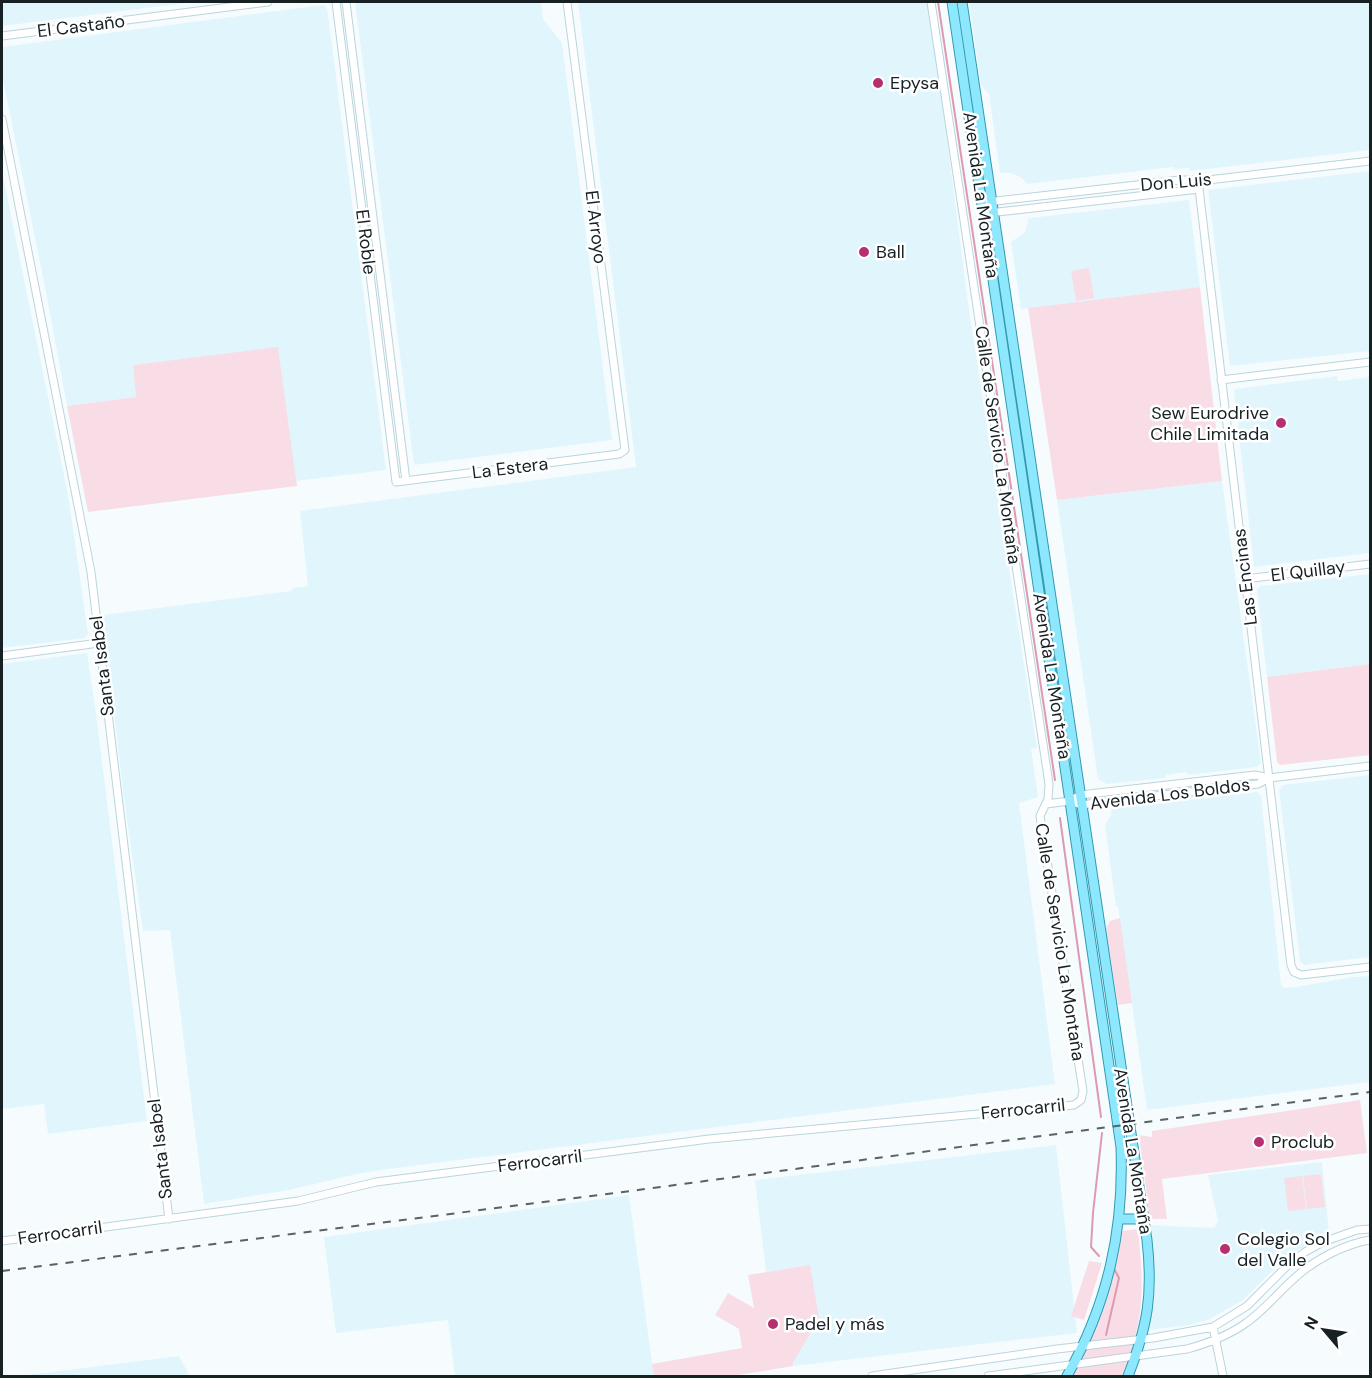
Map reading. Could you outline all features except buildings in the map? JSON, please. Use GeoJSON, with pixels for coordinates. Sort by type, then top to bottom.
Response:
{"type":"FeatureCollection","features":[{"type":"Feature","properties":{"kind":"main road","name":"Avenida La Montaña"},"geometry":{"type":"LineString","coordinates":[[952,2],[974,147],[987,202]]}},
{"type":"Feature","properties":{"kind":"main road","name":"Avenida La Montaña"},"geometry":{"type":"LineString","coordinates":[[962,2],[984,146],[988,213],[1070,801],[1119,1127],[1122,1174],[1120,1219],[1114,1255],[1107,1283],[1082,1347],[1067,1377]]}},
{"type":"Feature","properties":{"kind":"main road"},"geometry":{"type":"LineString","coordinates":[[974,147],[984,146]]}},
{"type":"Feature","properties":{"kind":"main road","name":"Avenida La Montaña"},"geometry":{"type":"LineString","coordinates":[[988,213],[1144,1219],[1150,1282],[1148,1311],[1142,1339],[1128,1377]]}},
{"type":"Feature","properties":{"kind":"main road"},"geometry":{"type":"LineString","coordinates":[[1120,1219],[1144,1219]]}},
{"type":"Feature","properties":{"kind":"street","name":"El Castaño"},"geometry":{"type":"LineString","coordinates":[[2,36],[268,2]]}},
{"type":"Feature","properties":{"kind":"street","name":"El Roble"},"geometry":{"type":"LineString","coordinates":[[336,2],[396,483]]}},
{"type":"Feature","properties":{"kind":"street","name":"El Roble"},"geometry":{"type":"LineString","coordinates":[[345,2],[406,481]]}},
{"type":"Feature","properties":{"kind":"street","name":"El Arroyo"},"geometry":{"type":"LineString","coordinates":[[567,2],[625,448],[623,452]]}},
{"type":"Feature","properties":{"kind":"street","name":"Calle de Servicio La Montaña"},"geometry":{"type":"LineString","coordinates":[[931,2],[1049,784],[1050,793],[1040,816],[1083,1089],[1081,1100]]}},
{"type":"Feature","properties":{"kind":"street"},"geometry":{"type":"LineString","coordinates":[[349,101],[359,100]]}},
{"type":"Feature","properties":{"kind":"street","name":"Santa Isabel"},"geometry":{"type":"LineString","coordinates":[[2,119],[85,543],[169,1219]]}},
{"type":"Feature","properties":{"kind":"street","name":"Don Luis"},"geometry":{"type":"LineString","coordinates":[[987,202],[1371,161]]}},
{"type":"Feature","properties":{"kind":"street","name":"Las Encinas"},"geometry":{"type":"LineString","coordinates":[[1198,180],[1291,965],[1294,972],[1305,975],[1371,967]]}},
{"type":"Feature","properties":{"kind":"street"},"geometry":{"type":"LineString","coordinates":[[988,213],[1199,189]]}},
{"type":"Feature","properties":{"kind":"street"},"geometry":{"type":"LineString","coordinates":[[1221,380],[1371,362]]}},
{"type":"Feature","properties":{"kind":"street","name":"La Estera"},"geometry":{"type":"LineString","coordinates":[[396,483],[574,461],[623,452]]}},
{"type":"Feature","properties":{"kind":"street","name":"El Quillay"},"geometry":{"type":"LineString","coordinates":[[1245,579],[1371,564]]}},
{"type":"Feature","properties":{"kind":"street"},"geometry":{"type":"LineString","coordinates":[[2,656],[99,643]]}},
{"type":"Feature","properties":{"kind":"street","name":"Avenida Los Boldos"},"geometry":{"type":"LineString","coordinates":[[1046,804],[1070,801],[1080,795],[1255,775],[1269,778],[1371,766]]}},
{"type":"Feature","properties":{"kind":"street","name":"Avenida Los Boldos"},"geometry":{"type":"LineString","coordinates":[[1070,801],[1081,805],[1258,784],[1269,778]]}},
{"type":"Feature","properties":{"kind":"street","name":"Ferrocarril"},"geometry":{"type":"LineString","coordinates":[[2,1241],[298,1201],[376,1182],[709,1139],[1074,1105],[1081,1100]]}},
{"type":"Feature","properties":{"kind":"street"},"geometry":{"type":"LineString","coordinates":[[872,1377],[1213,1327],[1246,1306],[1289,1264],[1305,1252],[1323,1242],[1357,1230],[1371,1228]]}},
{"type":"Feature","properties":{"kind":"street"},"geometry":{"type":"LineString","coordinates":[[988,1377],[1187,1349],[1216,1341],[1254,1317],[1314,1263],[1331,1253],[1371,1240]]}},
{"type":"Feature","properties":{"kind":"street"},"geometry":{"type":"LineString","coordinates":[[1213,1327],[1222,1377]]}},
{"type":"Feature","properties":{"kind":"shaded area"},"geometry":{"type":"Polygon","coordinates":[[[2,2],[195,2],[2,26],[2,2]]]}},
{"type":"Feature","properties":{"kind":"shaded area"},"geometry":{"type":"Polygon","coordinates":[[[355,2],[541,2],[543,19],[562,43],[612,440],[414,465],[355,2]]]}},
{"type":"Feature","properties":{"kind":"shaded area"},"geometry":{"type":"Polygon","coordinates":[[[578,2],[928,2],[968,303],[1037,748],[1031,749],[1038,797],[1019,803],[1055,1084],[388,1169],[289,1190],[204,1204],[170,930],[143,931],[123,791],[103,615],[291,591],[292,588],[308,586],[300,511],[636,467],[578,2]]]}},
{"type":"Feature","properties":{"kind":"shaded area"},"geometry":{"type":"Polygon","coordinates":[[[969,2],[1370,2],[1370,150],[1190,171],[1189,168],[1174,169],[1173,167],[1027,184],[1022,178],[1011,173],[1000,173],[989,94],[981,85],[969,2]]]}},
{"type":"Feature","properties":{"kind":"shaded area"},"geometry":{"type":"Polygon","coordinates":[[[323,5],[327,8],[386,470],[296,481],[278,348],[133,365],[136,397],[67,406],[2,75],[2,47],[323,5]]]}},
{"type":"Feature","properties":{"kind":"shaded area"},"geometry":{"type":"Polygon","coordinates":[[[2,171],[68,495],[88,633],[85,638],[2,648],[2,171]]]}},
{"type":"Feature","properties":{"kind":"shaded area"},"geometry":{"type":"Polygon","coordinates":[[[1370,171],[1370,351],[1230,366],[1208,190],[1370,171]]]}},
{"type":"Feature","properties":{"kind":"shaded area"},"geometry":{"type":"Polygon","coordinates":[[[1189,200],[1200,287],[1021,309],[1011,242],[1025,232],[1029,218],[1189,200]]]}},
{"type":"Feature","properties":{"kind":"shaded area"},"geometry":{"type":"Polygon","coordinates":[[[1089,268],[1094,298],[1076,301],[1071,271],[1089,268]]]}},
{"type":"Feature","properties":{"kind":"shaded area"},"geometry":{"type":"Polygon","coordinates":[[[1200,287],[1222,481],[1057,500],[1028,308],[1200,287]]]}},
{"type":"Feature","properties":{"kind":"shaded area"},"geometry":{"type":"Polygon","coordinates":[[[278,347],[297,486],[88,512],[67,406],[136,397],[133,365],[278,347]]]}},
{"type":"Feature","properties":{"kind":"shaded area"},"geometry":{"type":"Polygon","coordinates":[[[1337,376],[1338,381],[1370,377],[1370,553],[1254,567],[1234,391],[1337,376]]]}},
{"type":"Feature","properties":{"kind":"shaded area"},"geometry":{"type":"Polygon","coordinates":[[[1222,481],[1261,763],[1257,767],[1188,775],[1186,772],[1166,775],[1165,778],[1107,784],[1098,779],[1057,500],[1222,481]]]}},
{"type":"Feature","properties":{"kind":"shaded area"},"geometry":{"type":"Polygon","coordinates":[[[1370,574],[1370,664],[1267,677],[1257,590],[1260,586],[1370,574]]]}},
{"type":"Feature","properties":{"kind":"shaded area"},"geometry":{"type":"Polygon","coordinates":[[[87,653],[147,1121],[48,1134],[44,1104],[2,1109],[2,664],[87,653]]]}},
{"type":"Feature","properties":{"kind":"shaded area"},"geometry":{"type":"Polygon","coordinates":[[[1370,664],[1370,755],[1280,765],[1277,762],[1267,677],[1370,664]]]}},
{"type":"Feature","properties":{"kind":"shaded area"},"geometry":{"type":"Polygon","coordinates":[[[1370,775],[1370,957],[1304,965],[1300,961],[1279,790],[1283,785],[1370,775]]]}},
{"type":"Feature","properties":{"kind":"shaded area"},"geometry":{"type":"Polygon","coordinates":[[[1257,792],[1261,796],[1281,985],[1284,988],[1296,987],[1370,976],[1370,1082],[1147,1110],[1105,826],[1112,809],[1257,792]]]}},
{"type":"Feature","properties":{"kind":"shaded area"},"geometry":{"type":"Polygon","coordinates":[[[1120,918],[1132,1003],[1118,1005],[1106,929],[1110,921],[1120,918]]]}},
{"type":"Feature","properties":{"kind":"shaded area","name":"Proclub"},"geometry":{"type":"Polygon","coordinates":[[[1360,1100],[1367,1153],[1162,1179],[1167,1219],[1150,1219],[1139,1135],[1152,1137],[1152,1131],[1360,1100]]]}},
{"type":"Feature","properties":{"kind":"shaded area"},"geometry":{"type":"Polygon","coordinates":[[[1056,1145],[1077,1333],[793,1366],[810,1265],[766,1272],[755,1180],[1056,1145]]]}},
{"type":"Feature","properties":{"kind":"shaded area","name":"Colegio Sol del Valle"},"geometry":{"type":"Polygon","coordinates":[[[1322,1162],[1329,1232],[1286,1257],[1243,1300],[1210,1319],[1189,1325],[1148,1330],[1155,1297],[1149,1225],[1214,1228],[1218,1221],[1208,1175],[1322,1162]]]}},
{"type":"Feature","properties":{"kind":"shaded area"},"geometry":{"type":"Polygon","coordinates":[[[1321,1174],[1325,1207],[1307,1209],[1303,1176],[1321,1174]]]}},
{"type":"Feature","properties":{"kind":"shaded area"},"geometry":{"type":"Polygon","coordinates":[[[1302,1176],[1306,1209],[1288,1211],[1284,1178],[1302,1176]]]}},
{"type":"Feature","properties":{"kind":"shaded area"},"geometry":{"type":"Polygon","coordinates":[[[629,1195],[654,1376],[455,1376],[448,1320],[336,1333],[324,1237],[629,1195]]]}},
{"type":"Feature","properties":{"kind":"shaded area"},"geometry":{"type":"Polygon","coordinates":[[[1138,1229],[1141,1304],[1135,1338],[1122,1376],[1068,1376],[1091,1330],[1120,1231],[1138,1229]]]}},
{"type":"Feature","properties":{"kind":"shaded area"},"geometry":{"type":"Polygon","coordinates":[[[1089,1261],[1102,1263],[1084,1320],[1071,1316],[1089,1261]]]}},
{"type":"Feature","properties":{"kind":"shaded area","name":"Padel y más"},"geometry":{"type":"Polygon","coordinates":[[[810,1265],[819,1318],[793,1366],[733,1376],[654,1376],[652,1364],[742,1348],[739,1329],[715,1315],[728,1293],[754,1308],[748,1275],[810,1265]]]}},
{"type":"Feature","properties":{"kind":"shaded area"},"geometry":{"type":"Polygon","coordinates":[[[179,1356],[190,1376],[20,1376],[179,1356]]]}},
{"type":"Feature","properties":{"kind":"waterway"},"geometry":{"type":"LineString","coordinates":[[938,2],[1055,780]]}},
{"type":"Feature","properties":{"kind":"waterway"},"geometry":{"type":"LineString","coordinates":[[1060,818],[1101,1117]]}},
{"type":"Feature","properties":{"kind":"waterway"},"geometry":{"type":"LineString","coordinates":[[1099,1256],[1091,1247],[1102,1133]]}},
{"type":"Feature","properties":{"kind":"waterway"},"geometry":{"type":"LineString","coordinates":[[1106,1335],[1119,1278],[1113,1267]]}},
{"type":"Feature","properties":{"kind":"railway"},"geometry":{"type":"LineString","coordinates":[[2,1271],[638,1190],[1370,1092]]}},
{"type":"Feature","properties":{"kind":"place","name":"Epysa"},"geometry":{"type":"Point","coordinates":[878,83]}},
{"type":"Feature","properties":{"kind":"place","name":"Ball"},"geometry":{"type":"Point","coordinates":[864,252]}},
{"type":"Feature","properties":{"kind":"place","name":"Sew Eurodrive Chile Limitada"},"geometry":{"type":"Point","coordinates":[1281,423]}},
{"type":"Feature","properties":{"kind":"place","name":"Proclub"},"geometry":{"type":"Point","coordinates":[1259,1142]}},
{"type":"Feature","properties":{"kind":"place","name":"Colegio Sol del Valle"},"geometry":{"type":"Point","coordinates":[1225,1249]}},
{"type":"Feature","properties":{"kind":"place","name":"Padel y más"},"geometry":{"type":"Point","coordinates":[773,1324]}}]}
